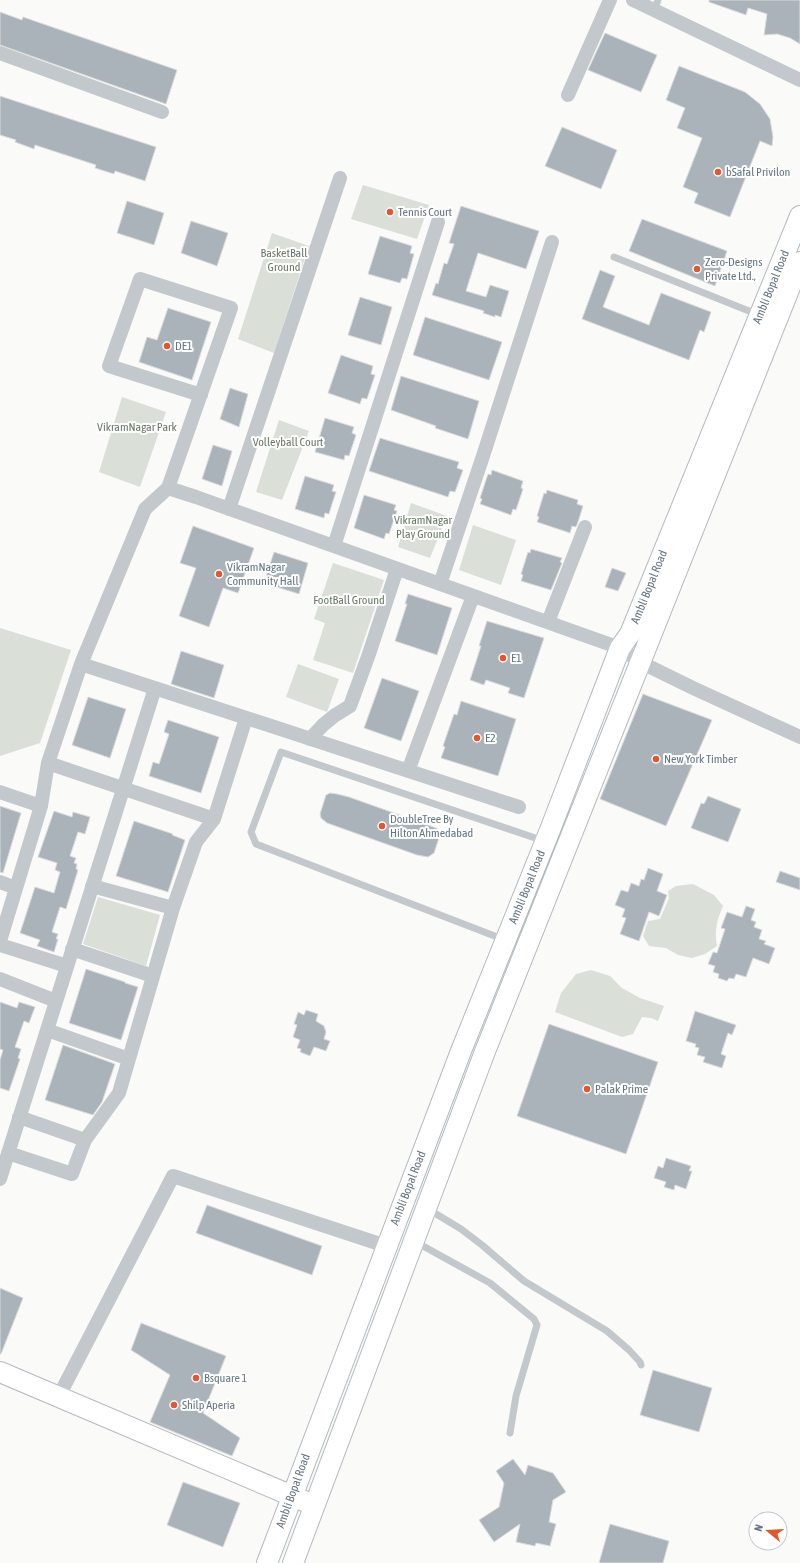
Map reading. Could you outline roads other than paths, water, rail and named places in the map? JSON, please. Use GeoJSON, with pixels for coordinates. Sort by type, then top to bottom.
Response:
{"type":"FeatureCollection","features":[{"type":"Feature","properties":{"kind":"street"},"geometry":{"type":"LineString","coordinates":[[568,95],[610,0]]}},
{"type":"Feature","properties":{"kind":"street"},"geometry":{"type":"LineString","coordinates":[[633,0],[656,5],[800,80]]}},
{"type":"Feature","properties":{"kind":"street"},"geometry":{"type":"LineString","coordinates":[[0,53],[162,112]]}},
{"type":"Feature","properties":{"kind":"street"},"geometry":{"type":"LineString","coordinates":[[229,509],[340,178]]}},
{"type":"Feature","properties":{"kind":"street","name":"Ambli Bopal Road"},"geometry":{"type":"LineString","coordinates":[[267,1563],[460,1050],[546,841],[620,648],[630,634],[800,216]]}},
{"type":"Feature","properties":{"kind":"street"},"geometry":{"type":"LineString","coordinates":[[334,546],[438,222]]}},
{"type":"Feature","properties":{"kind":"street"},"geometry":{"type":"LineString","coordinates":[[440,584],[552,242]]}},
{"type":"Feature","properties":{"kind":"street","name":"Ambli Bopal Road"},"geometry":{"type":"LineString","coordinates":[[293,1563],[487,1046],[800,262]]}},
{"type":"Feature","properties":{"kind":"street"},"geometry":{"type":"LineString","coordinates":[[0,941],[41,806],[48,763],[81,664],[146,509],[168,488],[201,396],[231,308],[140,279],[109,366],[201,396]]}},
{"type":"Feature","properties":{"kind":"street"},"geometry":{"type":"LineString","coordinates":[[168,488],[620,648],[640,662],[800,737]]}},
{"type":"Feature","properties":{"kind":"street"},"geometry":{"type":"LineString","coordinates":[[548,622],[585,527]]}},
{"type":"Feature","properties":{"kind":"street"},"geometry":{"type":"LineString","coordinates":[[310,739],[323,725],[350,706],[397,569]]}},
{"type":"Feature","properties":{"kind":"street"},"geometry":{"type":"LineString","coordinates":[[408,771],[473,596]]}},
{"type":"Feature","properties":{"kind":"street"},"geometry":{"type":"LineString","coordinates":[[81,664],[519,807]]}},
{"type":"Feature","properties":{"kind":"street"},"geometry":{"type":"LineString","coordinates":[[0,1179],[122,788],[155,688]]}},
{"type":"Feature","properties":{"kind":"street"},"geometry":{"type":"LineString","coordinates":[[8,1153],[72,1174],[85,1140],[119,1093],[173,908],[196,842],[214,819],[246,718]]}},
{"type":"Feature","properties":{"kind":"street"},"geometry":{"type":"LineString","coordinates":[[48,763],[214,819]]}},
{"type":"Feature","properties":{"kind":"street"},"geometry":{"type":"LineString","coordinates":[[0,792],[41,806]]}},
{"type":"Feature","properties":{"kind":"street"},"geometry":{"type":"LineString","coordinates":[[0,882],[16,888]]}},
{"type":"Feature","properties":{"kind":"street"},"geometry":{"type":"LineString","coordinates":[[92,886],[173,908]]}},
{"type":"Feature","properties":{"kind":"street"},"geometry":{"type":"LineString","coordinates":[[0,944],[67,966]]}},
{"type":"Feature","properties":{"kind":"street"},"geometry":{"type":"LineString","coordinates":[[72,949],[153,976]]}},
{"type":"Feature","properties":{"kind":"street"},"geometry":{"type":"LineString","coordinates":[[0,980],[56,1001]]}},
{"type":"Feature","properties":{"kind":"street"},"geometry":{"type":"LineString","coordinates":[[47,1030],[129,1059]]}},
{"type":"Feature","properties":{"kind":"street"},"geometry":{"type":"LineString","coordinates":[[19,1117],[85,1140]]}},
{"type":"Feature","properties":{"kind":"street"},"geometry":{"type":"LineString","coordinates":[[59,1396],[173,1176],[386,1246]]}},
{"type":"Feature","properties":{"kind":"street"},"geometry":{"type":"LineString","coordinates":[[0,1372],[315,1505]]}},
{"type":"Feature","properties":{"kind":"lane"},"geometry":{"type":"LineString","coordinates":[[614,257],[760,315]]}},
{"type":"Feature","properties":{"kind":"lane"},"geometry":{"type":"LineString","coordinates":[[505,940],[256,844],[251,832],[281,752],[546,841]]}},
{"type":"Feature","properties":{"kind":"lane"},"geometry":{"type":"LineString","coordinates":[[426,1208],[461,1229],[524,1281],[607,1331],[629,1350],[641,1365]]}},
{"type":"Feature","properties":{"kind":"lane"},"geometry":{"type":"LineString","coordinates":[[414,1241],[490,1283],[534,1319],[537,1325],[516,1396],[510,1433]]}},
{"type":"Feature","properties":{"kind":"place","name":"bSafal Privilon"},"geometry":{"type":"Point","coordinates":[718,172]}},
{"type":"Feature","properties":{"kind":"place","name":"Tennis Court"},"geometry":{"type":"Point","coordinates":[390,212]}},
{"type":"Feature","properties":{"kind":"place","name":"Zero-Designs Private Ltd.,"},"geometry":{"type":"Point","coordinates":[697,269]}},
{"type":"Feature","properties":{"kind":"place","name":"DE1"},"geometry":{"type":"Point","coordinates":[167,346]}},
{"type":"Feature","properties":{"kind":"place","name":"VikramNagar Community Hall"},"geometry":{"type":"Point","coordinates":[219,574]}},
{"type":"Feature","properties":{"kind":"place","name":"E1"},"geometry":{"type":"Point","coordinates":[503,658]}},
{"type":"Feature","properties":{"kind":"place","name":"E2"},"geometry":{"type":"Point","coordinates":[477,738]}},
{"type":"Feature","properties":{"kind":"place","name":"New York Timber"},"geometry":{"type":"Point","coordinates":[656,759]}},
{"type":"Feature","properties":{"kind":"place","name":"DoubleTree By Hilton Ahmedabad"},"geometry":{"type":"Point","coordinates":[382,826]}},
{"type":"Feature","properties":{"kind":"place","name":"Palak Prime"},"geometry":{"type":"Point","coordinates":[587,1089]}},
{"type":"Feature","properties":{"kind":"place","name":"Bsquare 1"},"geometry":{"type":"Point","coordinates":[196,1378]}},
{"type":"Feature","properties":{"kind":"place","name":"Shilp Aperia"},"geometry":{"type":"Point","coordinates":[174,1405]}},
{"type":"Feature","properties":{"kind":"park label","name":"BasketBall Ground"},"geometry":{"type":"Point","coordinates":[284,260]}},
{"type":"Feature","properties":{"kind":"park label","name":"VikramNagar Park"},"geometry":{"type":"Point","coordinates":[137,427]}},
{"type":"Feature","properties":{"kind":"park label","name":"Volleyball Court"},"geometry":{"type":"Point","coordinates":[288,442]}},
{"type":"Feature","properties":{"kind":"park label","name":"VikramNagar Play Ground"},"geometry":{"type":"Point","coordinates":[423,527]}},
{"type":"Feature","properties":{"kind":"park label","name":"FootBall Ground"},"geometry":{"type":"Point","coordinates":[349,600]}}]}
